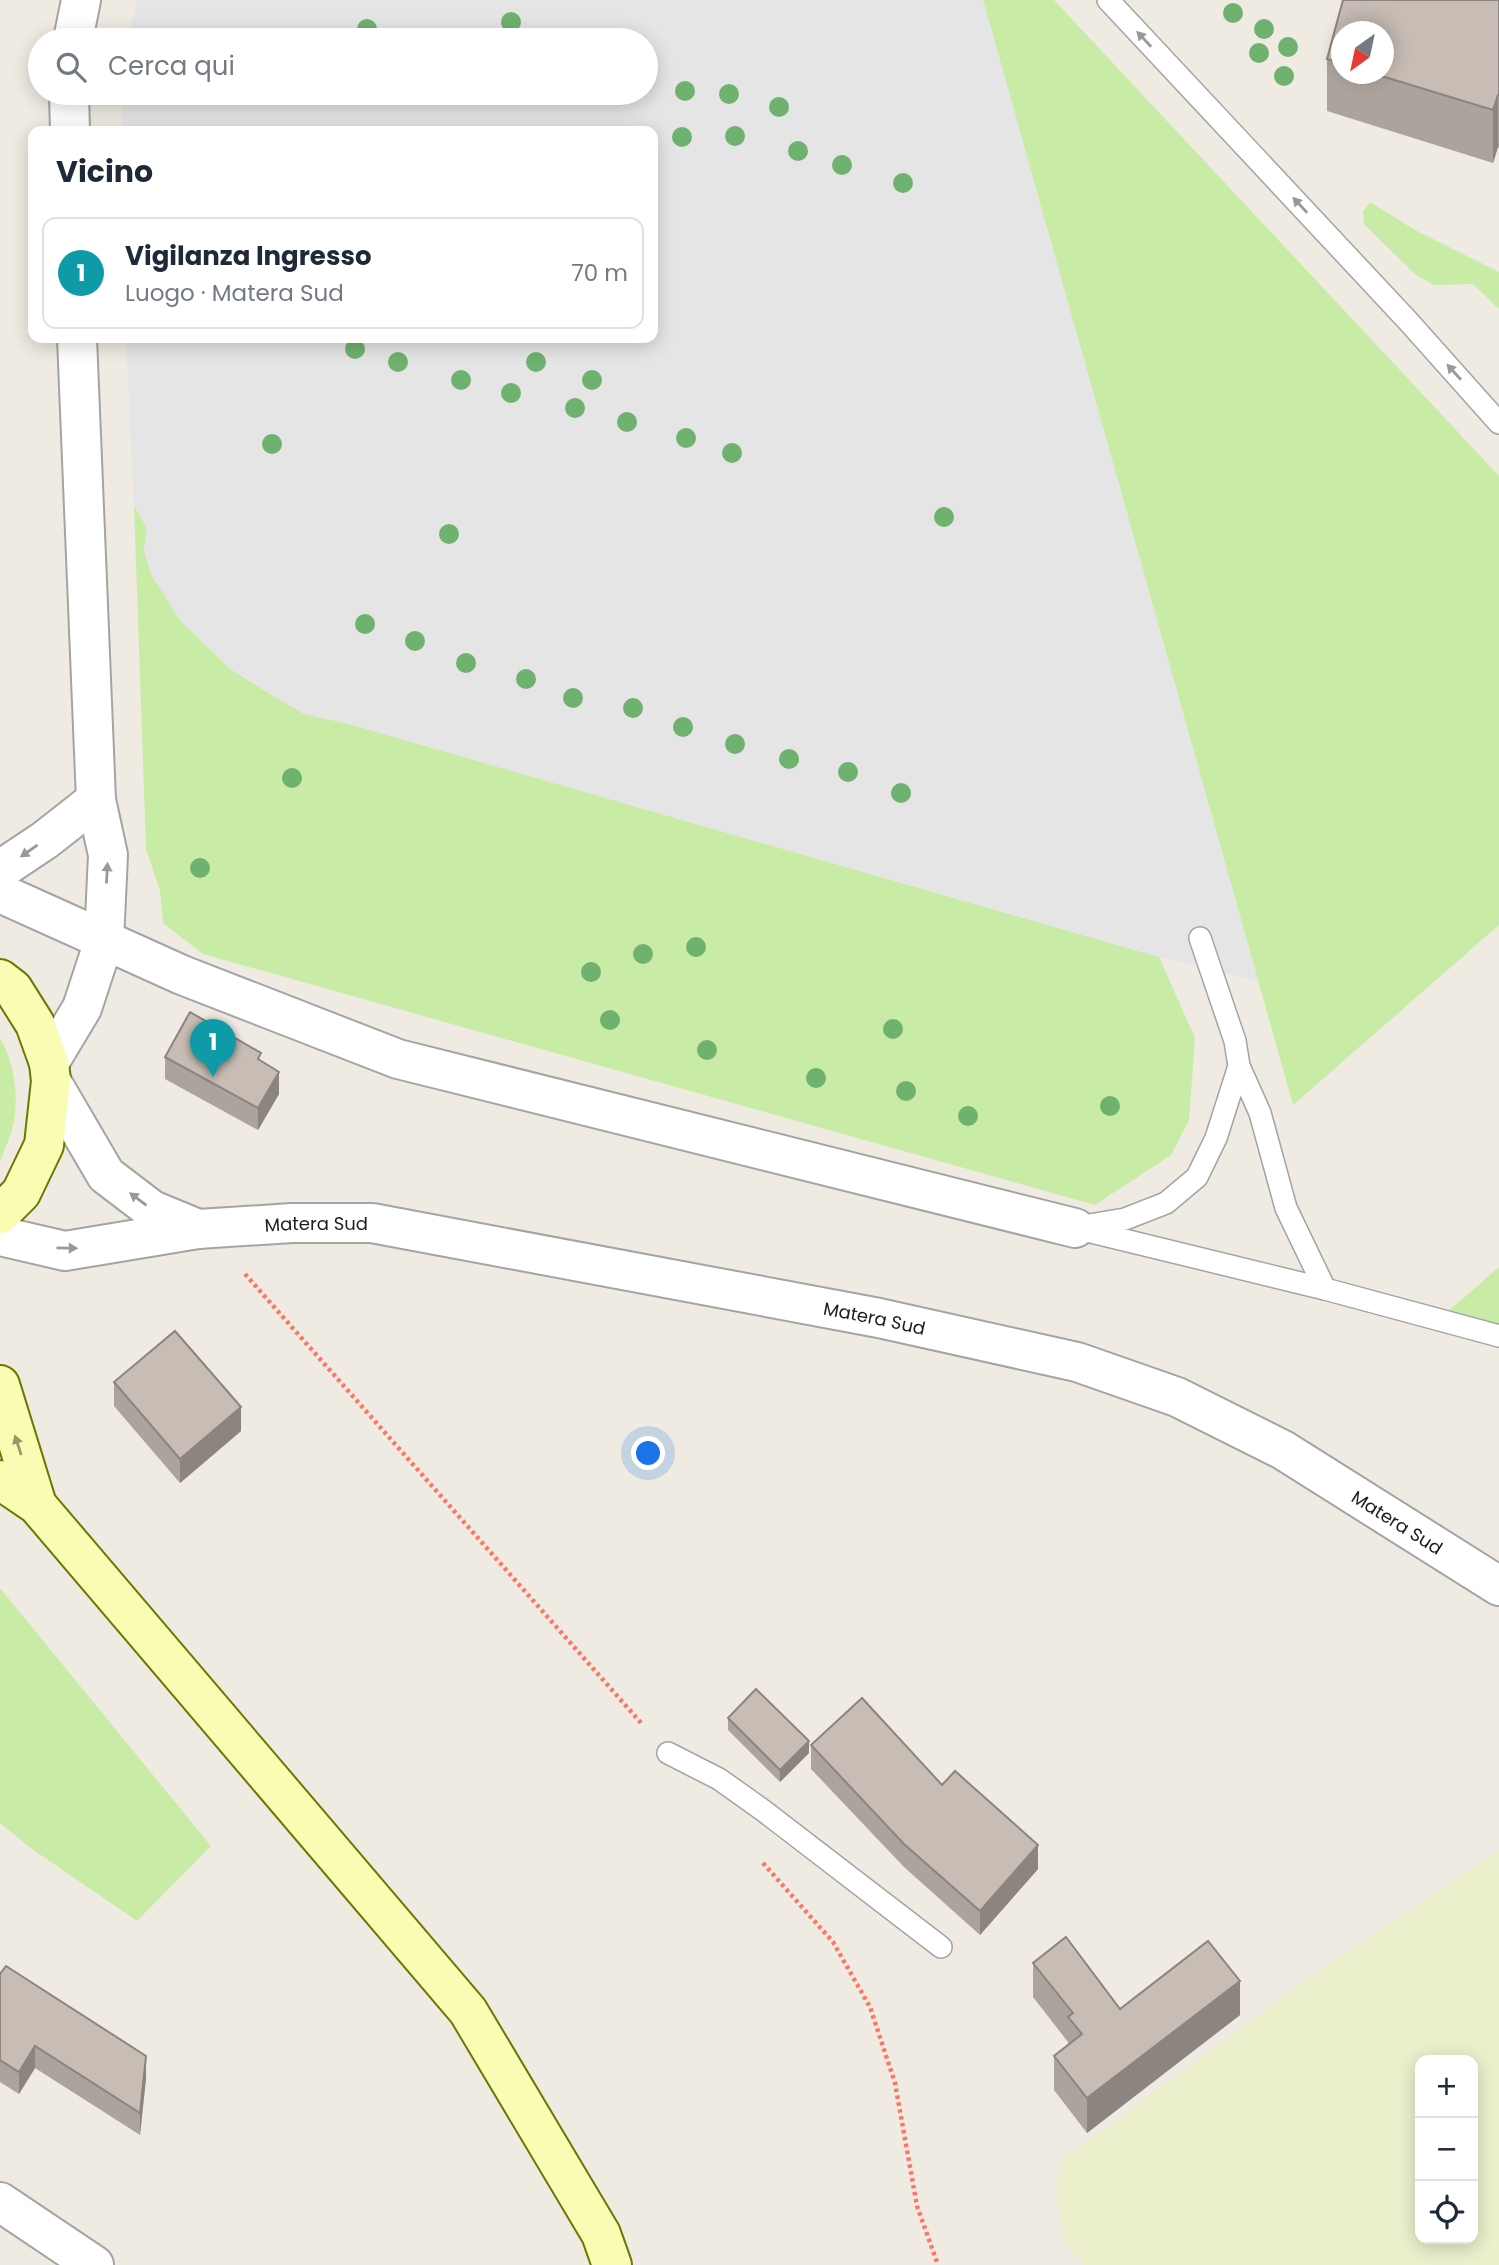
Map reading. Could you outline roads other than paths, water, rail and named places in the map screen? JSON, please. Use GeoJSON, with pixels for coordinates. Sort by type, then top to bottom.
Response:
{"type":"FeatureCollection","features":[{"type":"Feature","properties":{"kind":"main road"},"geometry":{"type":"LineString","coordinates":[[0,979],[13,989],[35,1024],[50,1072],[44,1145],[21,1194],[0,1214]]}},
{"type":"Feature","properties":{"kind":"main road"},"geometry":{"type":"LineString","coordinates":[[0,1385],[37,1506]]}},
{"type":"Feature","properties":{"kind":"main road"},"geometry":{"type":"LineString","coordinates":[[0,1480],[37,1506],[468,2011],[601,2234],[612,2265]]}},
{"type":"Feature","properties":{"kind":"street"},"geometry":{"type":"LineString","coordinates":[[75,28],[81,0]]}},
{"type":"Feature","properties":{"kind":"street"},"geometry":{"type":"LineString","coordinates":[[69,105],[70,126]]}},
{"type":"Feature","properties":{"kind":"street"},"geometry":{"type":"LineString","coordinates":[[77,343],[96,800],[108,855],[104,941],[82,1008],[50,1072],[106,1175],[152,1210],[209,1228]]}},
{"type":"Feature","properties":{"kind":"street"},"geometry":{"type":"LineString","coordinates":[[0,870],[45,840],[96,800]]}},
{"type":"Feature","properties":{"kind":"street"},"geometry":{"type":"LineString","coordinates":[[0,893],[181,975],[398,1059],[1075,1228]]}},
{"type":"Feature","properties":{"kind":"street","name":"Matera Sud"},"geometry":{"type":"LineString","coordinates":[[0,1236],[65,1251],[209,1228],[292,1223],[372,1223],[879,1318],[1077,1362],[1177,1397],[1283,1450],[1499,1586]]}},
{"type":"Feature","properties":{"kind":"street"},"geometry":{"type":"LineString","coordinates":[[0,2202],[94,2265]]}},
{"type":"Feature","properties":{"kind":"lane"},"geometry":{"type":"LineString","coordinates":[[1108,0],[1399,311],[1499,423]]}},
{"type":"Feature","properties":{"kind":"lane"},"geometry":{"type":"LineString","coordinates":[[1200,938],[1235,1041],[1239,1066],[1260,1113],[1286,1208],[1325,1289]]}},
{"type":"Feature","properties":{"kind":"lane"},"geometry":{"type":"LineString","coordinates":[[1075,1228],[1125,1219],[1166,1203],[1197,1177],[1216,1138],[1239,1066]]}},
{"type":"Feature","properties":{"kind":"lane"},"geometry":{"type":"LineString","coordinates":[[1075,1228],[1325,1289],[1499,1336]]}},
{"type":"Feature","properties":{"kind":"lane"},"geometry":{"type":"LineString","coordinates":[[668,1753],[719,1779],[941,1947]]}},
{"type":"Feature","properties":{"kind":"place","name":"Vigilanza Ingresso"},"geometry":{"type":"Point","coordinates":[213,1077]}}]}
